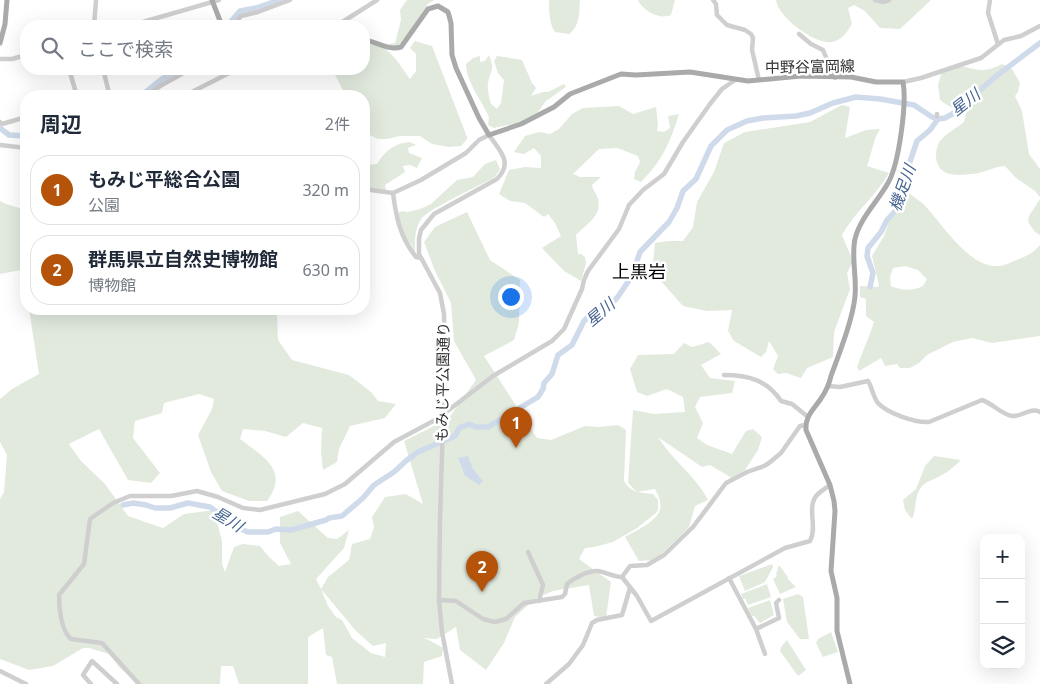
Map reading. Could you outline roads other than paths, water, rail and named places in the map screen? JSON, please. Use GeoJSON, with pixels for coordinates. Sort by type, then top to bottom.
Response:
{"type":"FeatureCollection","features":[{"type":"Feature","properties":{"kind":"main road"},"geometry":{"type":"LineString","coordinates":[[0,43],[6,18],[7,0]]}},
{"type":"Feature","properties":{"kind":"main road"},"geometry":{"type":"LineString","coordinates":[[213,1],[220,20]]}},
{"type":"Feature","properties":{"kind":"main road"},"geometry":{"type":"LineString","coordinates":[[370,40],[394,49],[401,47],[428,9],[438,6],[446,10],[450,18],[452,55],[456,68],[489,135]]}},
{"type":"Feature","properties":{"kind":"main road","name":"中野谷富岡線"},"geometry":{"type":"LineString","coordinates":[[489,135],[520,124],[554,107],[570,94],[617,75],[685,72],[735,80],[801,76],[856,77],[880,83],[903,82]]}},
{"type":"Feature","properties":{"kind":"main road"},"geometry":{"type":"LineString","coordinates":[[850,684],[837,631],[837,598],[830,560],[835,511],[830,485],[810,440],[806,425],[808,417],[828,386],[854,304],[856,282],[855,238],[860,226],[888,183],[894,170],[901,130],[903,82]]}},
{"type":"Feature","properties":{"kind":"street"},"geometry":{"type":"LineString","coordinates":[[94,20],[96,0]]}},
{"type":"Feature","properties":{"kind":"street"},"geometry":{"type":"LineString","coordinates":[[149,20],[219,0]]}},
{"type":"Feature","properties":{"kind":"street"},"geometry":{"type":"LineString","coordinates":[[238,20],[241,16],[290,0]]}},
{"type":"Feature","properties":{"kind":"street"},"geometry":{"type":"LineString","coordinates":[[346,20],[378,0]]}},
{"type":"Feature","properties":{"kind":"street"},"geometry":{"type":"LineString","coordinates":[[713,0],[720,18],[727,24],[746,30],[753,38],[752,50],[758,80]]}},
{"type":"Feature","properties":{"kind":"street"},"geometry":{"type":"LineString","coordinates":[[875,0],[883,2],[889,0]]}},
{"type":"Feature","properties":{"kind":"street"},"geometry":{"type":"LineString","coordinates":[[990,0],[988,13],[998,44]]}},
{"type":"Feature","properties":{"kind":"street"},"geometry":{"type":"LineString","coordinates":[[903,82],[921,78],[980,58],[1004,40],[1021,36],[1040,26]]}},
{"type":"Feature","properties":{"kind":"street"},"geometry":{"type":"LineString","coordinates":[[799,34],[811,44],[823,50],[828,62],[831,64],[835,78]]}},
{"type":"Feature","properties":{"kind":"street"},"geometry":{"type":"LineString","coordinates":[[0,59],[20,57]]}},
{"type":"Feature","properties":{"kind":"street"},"geometry":{"type":"LineString","coordinates":[[71,75],[75,90]]}},
{"type":"Feature","properties":{"kind":"street"},"geometry":{"type":"LineString","coordinates":[[105,75],[108,90]]}},
{"type":"Feature","properties":{"kind":"street"},"geometry":{"type":"LineString","coordinates":[[154,90],[182,75]]}},
{"type":"Feature","properties":{"kind":"street"},"geometry":{"type":"LineString","coordinates":[[196,90],[224,75]]}},
{"type":"Feature","properties":{"kind":"street"},"geometry":{"type":"LineString","coordinates":[[138,684],[102,643],[68,637],[60,611],[59,595],[84,564],[90,519],[113,502],[130,496],[171,496],[197,491],[218,496],[238,506],[260,510],[316,496],[344,484],[394,442],[443,415],[493,376],[552,341],[564,329],[582,290],[588,270],[619,229],[628,205],[643,190],[664,174],[683,142],[710,104],[722,89],[735,80]]}},
{"type":"Feature","properties":{"kind":"street"},"geometry":{"type":"LineString","coordinates":[[0,122],[2,124],[20,119]]}},
{"type":"Feature","properties":{"kind":"street"},"geometry":{"type":"LineString","coordinates":[[370,189],[393,193],[421,180],[466,153],[479,140],[489,135]]}},
{"type":"Feature","properties":{"kind":"street","name":"もみじ平公園通り"},"geometry":{"type":"LineString","coordinates":[[452,684],[442,632],[439,600],[445,359],[444,314],[440,293],[421,258],[418,248],[420,234],[430,218],[491,183],[502,174],[506,163],[504,156],[489,135]]}},
{"type":"Feature","properties":{"kind":"street"},"geometry":{"type":"LineString","coordinates":[[0,145],[20,147]]}},
{"type":"Feature","properties":{"kind":"street"},"geometry":{"type":"LineString","coordinates":[[393,193],[395,214],[402,235],[416,257],[421,258]]}},
{"type":"Feature","properties":{"kind":"street"},"geometry":{"type":"LineString","coordinates":[[724,375],[739,375],[755,380],[774,390],[780,401],[792,404],[808,417]]}},
{"type":"Feature","properties":{"kind":"street"},"geometry":{"type":"LineString","coordinates":[[828,386],[837,388],[868,381],[877,402],[901,416],[922,423],[929,422],[982,400],[1011,416],[1033,410],[1040,412]]}},
{"type":"Feature","properties":{"kind":"street"},"geometry":{"type":"LineString","coordinates":[[622,577],[630,566],[647,564],[664,555],[693,527],[726,483],[769,463],[781,453],[800,426],[806,425]]}},
{"type":"Feature","properties":{"kind":"street"},"geometry":{"type":"LineString","coordinates":[[439,600],[456,601],[483,619],[495,622],[506,619],[524,604],[562,597],[568,584],[590,572],[597,571],[611,576],[622,577],[637,596],[651,621],[785,548],[810,541],[813,535],[814,502],[817,495],[830,485]]}},
{"type":"Feature","properties":{"kind":"street"},"geometry":{"type":"LineString","coordinates":[[528,552],[543,585],[539,601]]}},
{"type":"Feature","properties":{"kind":"street"},"geometry":{"type":"LineString","coordinates":[[729,578],[756,628],[765,654]]}},
{"type":"Feature","properties":{"kind":"street"},"geometry":{"type":"LineString","coordinates":[[546,684],[569,664],[583,645],[592,623],[597,620],[622,615],[630,588]]}},
{"type":"Feature","properties":{"kind":"street"},"geometry":{"type":"LineString","coordinates":[[756,628],[779,618],[776,603],[779,600]]}},
{"type":"Feature","properties":{"kind":"street"},"geometry":{"type":"LineString","coordinates":[[91,684],[82,675],[92,661],[117,684]]}},
{"type":"Feature","properties":{"kind":"street"},"geometry":{"type":"LineString","coordinates":[[0,671],[26,684]]}},
{"type":"Feature","properties":{"kind":"water"},"geometry":{"type":"Polygon","coordinates":[[[468,456],[473,469],[483,481],[479,485],[465,476],[458,458],[468,456]]]}},
{"type":"Feature","properties":{"kind":"waterway"},"geometry":{"type":"LineString","coordinates":[[232,20],[240,11],[280,0]]}},
{"type":"Feature","properties":{"kind":"waterway","name":"星川"},"geometry":{"type":"LineString","coordinates":[[123,505],[133,503],[155,508],[170,508],[188,503],[210,507],[238,528],[248,532],[268,532],[276,529],[291,530],[329,518],[342,516],[363,498],[374,485],[394,472],[418,452],[455,436],[459,428],[469,424],[476,427],[488,427],[538,397],[544,383],[552,374],[558,355],[572,345],[584,321],[593,312],[611,304],[617,298],[632,276],[640,252],[669,222],[677,208],[683,191],[696,179],[711,146],[727,130],[747,121],[810,113],[833,103],[856,97],[914,105],[932,117],[938,119],[945,118],[954,113],[995,77],[1040,43]]}},
{"type":"Feature","properties":{"kind":"waterway"},"geometry":{"type":"LineString","coordinates":[[148,90],[170,75]]}},
{"type":"Feature","properties":{"kind":"waterway","name":"機足川"},"geometry":{"type":"LineString","coordinates":[[870,287],[873,273],[867,256],[868,248],[897,209],[904,179],[917,141],[930,130],[938,119]]}},
{"type":"Feature","properties":{"kind":"waterway"},"geometry":{"type":"LineString","coordinates":[[0,128],[9,135],[20,136]]}},
{"type":"Feature","properties":{"kind":"place","name":"もみじ平総合公園"},"geometry":{"type":"Point","coordinates":[516,448]}},
{"type":"Feature","properties":{"kind":"place","name":"群馬県立自然史博物館"},"geometry":{"type":"Point","coordinates":[482,592]}},
{"type":"Feature","properties":{"kind":"district","name":"上黒岩"},"geometry":{"type":"Point","coordinates":[639,272]}}]}
